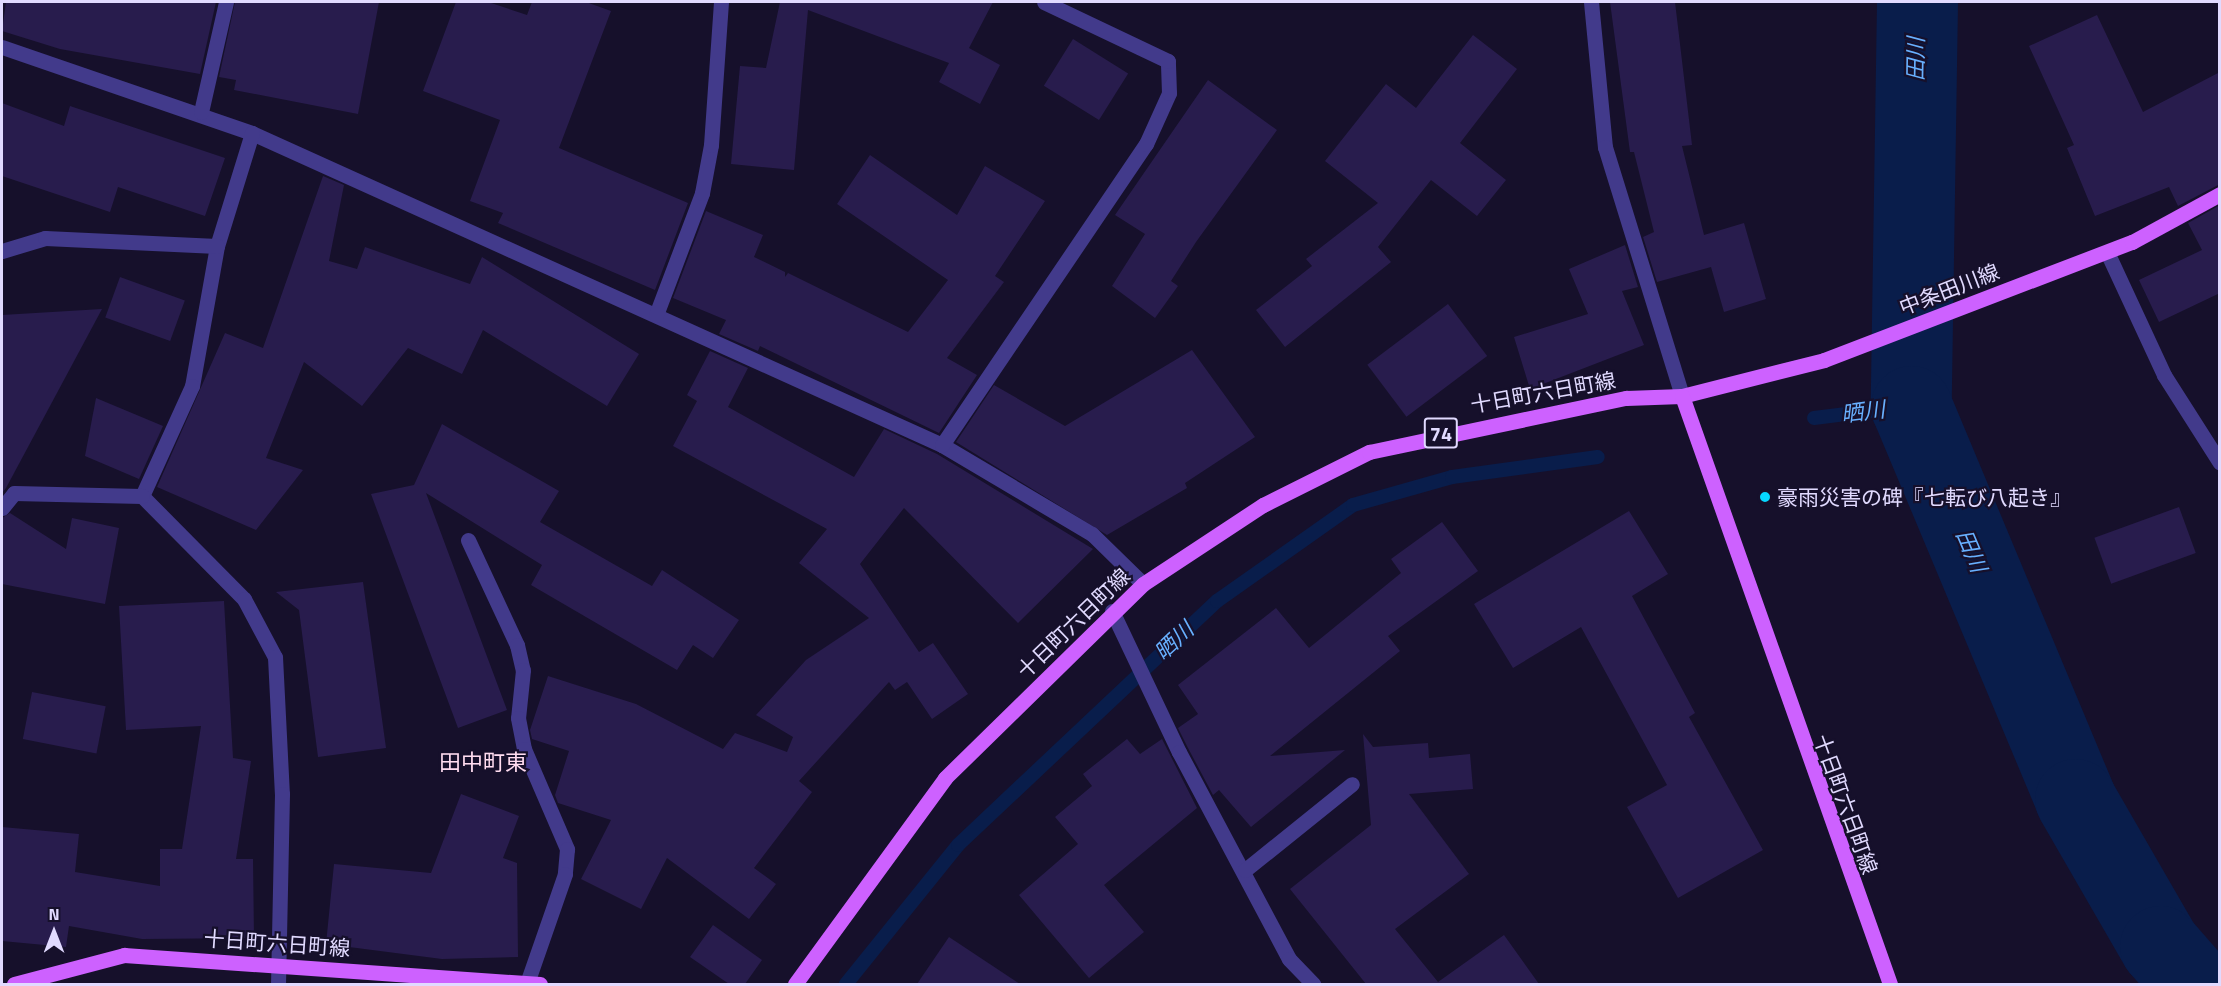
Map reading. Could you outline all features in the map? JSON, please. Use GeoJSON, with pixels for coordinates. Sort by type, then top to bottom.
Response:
{"type":"FeatureCollection","features":[{"type":"Feature","properties":{"kind":"main road","name":"中条田川線"},"geometry":{"type":"LineString","coordinates":[[1682,396],[1824,360],[2107,252],[2220,194]]}},
{"type":"Feature","properties":{"kind":"main road","name":"十日町六日町線"},"geometry":{"type":"LineString","coordinates":[[795,984],[945,778],[1112,611],[1143,584],[1263,505],[1369,452],[1626,398],[1682,396],[1890,984]]}},
{"type":"Feature","properties":{"kind":"main road","name":"十日町六日町線"},"geometry":{"type":"LineString","coordinates":[[14,984],[124,955],[282,963],[534,984]]}},
{"type":"Feature","properties":{"kind":"street"},"geometry":{"type":"LineString","coordinates":[[201,112],[226,2]]}},
{"type":"Feature","properties":{"kind":"street"},"geometry":{"type":"LineString","coordinates":[[656,315],[702,193],[711,146],[721,2]]}},
{"type":"Feature","properties":{"kind":"street"},"geometry":{"type":"LineString","coordinates":[[942,445],[1146,144],[1169,93],[1168,61],[1044,2]]}},
{"type":"Feature","properties":{"kind":"street"},"geometry":{"type":"LineString","coordinates":[[1591,2],[1605,147],[1682,396]]}},
{"type":"Feature","properties":{"kind":"street"},"geometry":{"type":"LineString","coordinates":[[2,46],[201,112],[252,133],[942,445],[1092,534],[1143,584]]}},
{"type":"Feature","properties":{"kind":"street"},"geometry":{"type":"LineString","coordinates":[[142,496],[192,386],[217,246],[252,133]]}},
{"type":"Feature","properties":{"kind":"street"},"geometry":{"type":"LineString","coordinates":[[2,251],[45,238],[217,246]]}},
{"type":"Feature","properties":{"kind":"street"},"geometry":{"type":"LineString","coordinates":[[2107,252],[2164,375],[2220,463]]}},
{"type":"Feature","properties":{"kind":"street"},"geometry":{"type":"LineString","coordinates":[[2,508],[14,493],[142,496],[244,599],[275,657],[282,794],[282,963],[278,984]]}},
{"type":"Feature","properties":{"kind":"street"},"geometry":{"type":"LineString","coordinates":[[468,540],[517,645],[523,670],[518,718],[524,749],[567,849],[565,874],[534,984]]}},
{"type":"Feature","properties":{"kind":"street"},"geometry":{"type":"LineString","coordinates":[[1112,611],[1179,752],[1245,870],[1289,959],[1313,984]]}},
{"type":"Feature","properties":{"kind":"street"},"geometry":{"type":"LineString","coordinates":[[1245,870],[1352,784]]}},
{"type":"Feature","properties":{"kind":"building"},"geometry":{"type":"Polygon","coordinates":[[[6,2],[216,2],[200,74],[60,49],[2,31],[6,2]]]}},
{"type":"Feature","properties":{"kind":"building"},"geometry":{"type":"Polygon","coordinates":[[[235,2],[379,2],[358,114],[234,90],[236,80],[219,77],[235,2]]]}},
{"type":"Feature","properties":{"kind":"building"},"geometry":{"type":"Polygon","coordinates":[[[456,2],[488,2],[527,15],[532,2],[586,2],[611,11],[559,148],[688,203],[655,290],[498,223],[503,213],[470,201],[500,120],[423,91],[456,2]]]}},
{"type":"Feature","properties":{"kind":"building"},"geometry":{"type":"Polygon","coordinates":[[[780,2],[993,2],[969,48],[1000,65],[980,104],[939,82],[949,63],[808,10],[794,170],[731,164],[740,66],[766,68],[780,2]]]}},
{"type":"Feature","properties":{"kind":"building"},"geometry":{"type":"Polygon","coordinates":[[[1610,2],[1675,2],[1692,145],[1682,146],[1704,235],[1744,223],[1766,299],[1724,312],[1711,267],[1657,282],[1643,237],[1654,232],[1634,152],[1630,152],[1610,2]]]}},
{"type":"Feature","properties":{"kind":"building"},"geometry":{"type":"Polygon","coordinates":[[[2097,15],[2143,112],[2220,72],[2220,184],[2178,206],[2169,187],[2095,216],[2067,148],[2074,145],[2029,46],[2097,15]]]}},
{"type":"Feature","properties":{"kind":"building"},"geometry":{"type":"Polygon","coordinates":[[[1473,35],[1517,69],[1460,143],[1506,180],[1477,216],[1431,180],[1378,247],[1391,262],[1285,347],[1256,310],[1312,266],[1306,259],[1378,203],[1325,161],[1386,84],[1416,108],[1473,35]]]}},
{"type":"Feature","properties":{"kind":"building"},"geometry":{"type":"Polygon","coordinates":[[[1073,39],[1128,73],[1099,120],[1044,86],[1073,39]]]}},
{"type":"Feature","properties":{"kind":"building"},"geometry":{"type":"Polygon","coordinates":[[[1208,80],[1277,130],[1196,242],[1171,281],[1178,286],[1155,318],[1112,286],[1145,234],[1115,215],[1208,80]]]}},
{"type":"Feature","properties":{"kind":"building"},"geometry":{"type":"Polygon","coordinates":[[[2,103],[64,126],[70,106],[225,158],[205,216],[118,187],[110,212],[2,176],[2,103]]]}},
{"type":"Feature","properties":{"kind":"building"},"geometry":{"type":"Polygon","coordinates":[[[870,155],[957,215],[985,166],[1045,201],[995,276],[1004,282],[947,358],[977,375],[939,433],[760,346],[758,351],[719,334],[726,320],[673,298],[706,211],[763,235],[754,257],[785,272],[785,277],[788,273],[908,332],[948,280],[837,204],[870,155]]]}},
{"type":"Feature","properties":{"kind":"building"},"geometry":{"type":"Polygon","coordinates":[[[323,176],[344,185],[329,261],[357,269],[365,247],[470,284],[482,257],[639,354],[607,406],[483,330],[462,374],[408,348],[362,406],[304,362],[266,458],[303,470],[256,530],[157,487],[225,333],[263,348],[323,176]]]}},
{"type":"Feature","properties":{"kind":"building"},"geometry":{"type":"Polygon","coordinates":[[[2220,205],[2220,293],[2159,322],[2139,280],[2202,250],[2188,223],[2220,205]]]}},
{"type":"Feature","properties":{"kind":"building"},"geometry":{"type":"Polygon","coordinates":[[[1625,245],[1638,287],[1622,291],[1644,345],[1530,389],[1514,337],[1588,314],[1569,269],[1625,245]]]}},
{"type":"Feature","properties":{"kind":"building"},"geometry":{"type":"Polygon","coordinates":[[[120,277],[185,301],[170,341],[105,317],[120,277]]]}},
{"type":"Feature","properties":{"kind":"building"},"geometry":{"type":"Polygon","coordinates":[[[1448,304],[1487,356],[1406,417],[1367,365],[1448,304]]]}},
{"type":"Feature","properties":{"kind":"building"},"geometry":{"type":"Polygon","coordinates":[[[102,309],[6,488],[2,493],[2,315],[102,309]]]}},
{"type":"Feature","properties":{"kind":"building"},"geometry":{"type":"Polygon","coordinates":[[[1192,350],[1255,437],[1185,483],[1187,488],[1107,535],[956,442],[994,385],[1065,426],[1192,350]]]}},
{"type":"Feature","properties":{"kind":"building"},"geometry":{"type":"Polygon","coordinates":[[[710,351],[748,368],[728,407],[854,477],[884,429],[937,454],[1093,549],[1018,623],[904,508],[860,564],[919,652],[933,643],[968,694],[932,719],[907,682],[895,690],[889,682],[799,781],[812,792],[754,868],[776,884],[749,919],[667,858],[641,909],[581,879],[611,820],[558,803],[555,795],[569,751],[532,739],[530,730],[548,676],[636,704],[723,749],[735,733],[787,752],[793,737],[756,715],[806,660],[869,618],[799,563],[827,529],[673,446],[697,401],[687,395],[710,351]]]}},
{"type":"Feature","properties":{"kind":"building"},"geometry":{"type":"Polygon","coordinates":[[[96,398],[163,426],[139,479],[85,456],[96,398]]]}},
{"type":"Feature","properties":{"kind":"building"},"geometry":{"type":"Polygon","coordinates":[[[442,424],[559,491],[540,522],[652,586],[662,570],[739,620],[713,658],[693,645],[677,670],[531,585],[542,565],[426,493],[507,710],[458,728],[371,494],[414,485],[442,424]]]}},
{"type":"Feature","properties":{"kind":"building"},"geometry":{"type":"Polygon","coordinates":[[[2179,507],[2196,553],[2111,584],[2094,538],[2179,507]]]}},
{"type":"Feature","properties":{"kind":"building"},"geometry":{"type":"Polygon","coordinates":[[[1629,511],[1668,574],[1632,596],[1695,713],[1689,717],[1763,850],[1678,898],[1627,807],[1667,785],[1581,627],[1513,668],[1474,604],[1629,511]]]}},
{"type":"Feature","properties":{"kind":"building"},"geometry":{"type":"Polygon","coordinates":[[[10,513],[66,549],[72,518],[119,528],[105,604],[2,584],[2,518],[10,513]]]}},
{"type":"Feature","properties":{"kind":"building"},"geometry":{"type":"Polygon","coordinates":[[[1442,522],[1478,571],[1388,636],[1400,651],[1270,756],[1345,750],[1251,827],[1219,790],[1213,795],[1188,748],[1178,728],[1198,714],[1178,685],[1276,608],[1309,648],[1401,573],[1391,559],[1442,522]]]}},
{"type":"Feature","properties":{"kind":"building"},"geometry":{"type":"Polygon","coordinates":[[[363,582],[386,748],[318,757],[299,610],[276,592],[363,582]]]}},
{"type":"Feature","properties":{"kind":"building"},"geometry":{"type":"Polygon","coordinates":[[[224,601],[233,758],[251,761],[236,859],[253,859],[254,938],[142,939],[69,926],[66,947],[2,941],[2,827],[79,834],[75,872],[160,886],[160,849],[182,849],[201,726],[126,730],[119,606],[224,601]]]}},
{"type":"Feature","properties":{"kind":"building"},"geometry":{"type":"Polygon","coordinates":[[[32,692],[106,706],[96,753],[23,739],[32,692]]]}},
{"type":"Feature","properties":{"kind":"building"},"geometry":{"type":"Polygon","coordinates":[[[1363,734],[1373,747],[1428,743],[1429,758],[1470,754],[1473,789],[1409,794],[1469,874],[1395,929],[1438,982],[1504,935],[1539,984],[1366,984],[1290,889],[1371,825],[1363,734]]]}},
{"type":"Feature","properties":{"kind":"building"},"geometry":{"type":"Polygon","coordinates":[[[1127,739],[1140,754],[1162,739],[1197,808],[1104,885],[1144,932],[1089,978],[1019,895],[1078,844],[1055,817],[1092,786],[1083,774],[1127,739]]]}},
{"type":"Feature","properties":{"kind":"building"},"geometry":{"type":"Polygon","coordinates":[[[461,794],[519,816],[503,858],[517,863],[518,957],[442,959],[326,944],[334,864],[431,873],[461,794]]]}},
{"type":"Feature","properties":{"kind":"building"},"geometry":{"type":"Polygon","coordinates":[[[713,925],[762,960],[745,984],[729,984],[690,957],[713,925]]]}},
{"type":"Feature","properties":{"kind":"building"},"geometry":{"type":"Polygon","coordinates":[[[949,937],[1020,984],[917,984],[949,937]]]}},
{"type":"Feature","properties":{"kind":"waterway","name":"田川"},"geometry":{"type":"LineString","coordinates":[[1917,2],[1911,406],[2075,799],[2160,946],[2193,984]]}},
{"type":"Feature","properties":{"kind":"waterway","name":"晒川"},"geometry":{"type":"LineString","coordinates":[[1814,418],[1911,406]]}},
{"type":"Feature","properties":{"kind":"waterway","name":"晒川"},"geometry":{"type":"LineString","coordinates":[[846,984],[958,845],[1217,601],[1353,505],[1452,477],[1598,457]]}},
{"type":"Feature","properties":{"kind":"place","name":"豪雨災害の碑『七転び八起き』"},"geometry":{"type":"Point","coordinates":[1765,497]}},
{"type":"Feature","properties":{"kind":"district","name":"田中町東"},"geometry":{"type":"Point","coordinates":[483,763]}}]}
